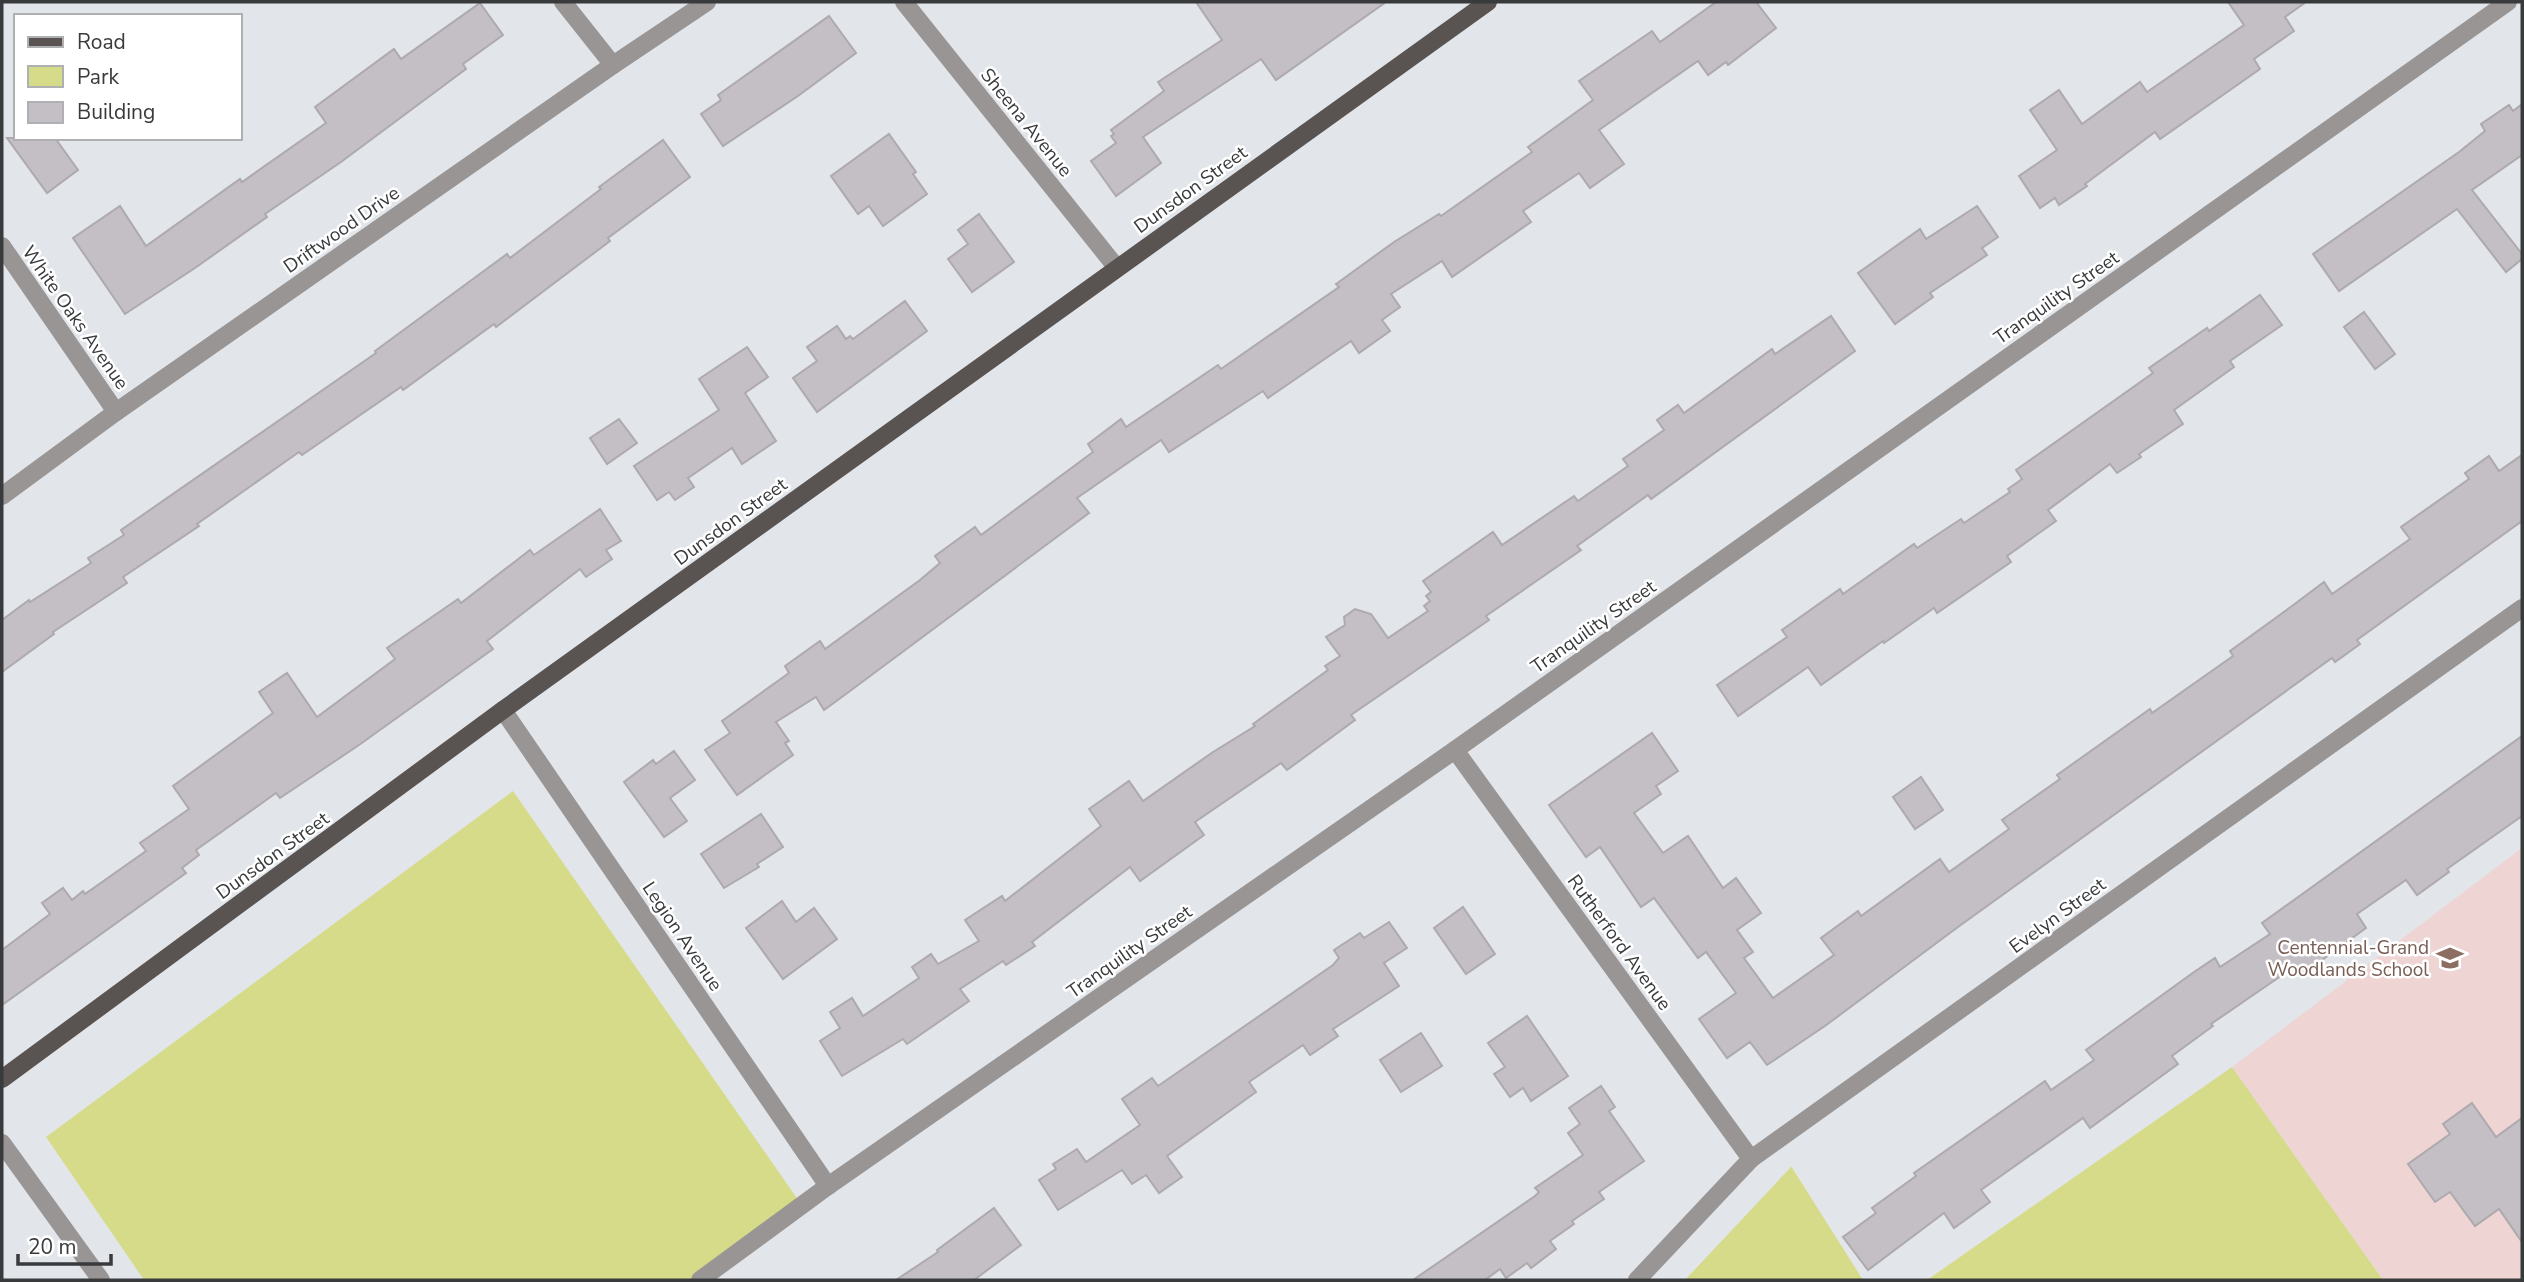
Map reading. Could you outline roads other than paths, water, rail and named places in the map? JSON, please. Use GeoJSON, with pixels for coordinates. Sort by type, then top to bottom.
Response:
{"type":"FeatureCollection","features":[{"type":"Feature","properties":{"kind":"main road","name":"Dunsdon Street"},"geometry":{"type":"LineString","coordinates":[[2,1079],[503,710],[1488,2]]}},
{"type":"Feature","properties":{"kind":"street"},"geometry":{"type":"LineString","coordinates":[[563,2],[613,65]]}},
{"type":"Feature","properties":{"kind":"street","name":"Driftwood Drive"},"geometry":{"type":"LineString","coordinates":[[2,496],[116,412],[707,2]]}},
{"type":"Feature","properties":{"kind":"street","name":"Sheena Avenue"},"geometry":{"type":"LineString","coordinates":[[904,2],[1117,268]]}},
{"type":"Feature","properties":{"kind":"street","name":"Tranquility Street"},"geometry":{"type":"LineString","coordinates":[[700,1280],[828,1186],[1455,750],[2508,2]]}},
{"type":"Feature","properties":{"kind":"street","name":"White Oaks Avenue"},"geometry":{"type":"LineString","coordinates":[[2,246],[116,412]]}},
{"type":"Feature","properties":{"kind":"street","name":"Evelyn Street"},"geometry":{"type":"LineString","coordinates":[[1637,1280],[1751,1159],[2522,608]]}},
{"type":"Feature","properties":{"kind":"street","name":"Legion Avenue"},"geometry":{"type":"LineString","coordinates":[[503,710],[828,1186]]}},
{"type":"Feature","properties":{"kind":"street","name":"Rutherford Avenue"},"geometry":{"type":"LineString","coordinates":[[1455,750],[1751,1159]]}},
{"type":"Feature","properties":{"kind":"street"},"geometry":{"type":"LineString","coordinates":[[2,1143],[101,1280]]}},
{"type":"Feature","properties":{"kind":"place","name":"Centennial-Grand Woodlands School"},"geometry":{"type":"Point","coordinates":[2450,958]}}]}
